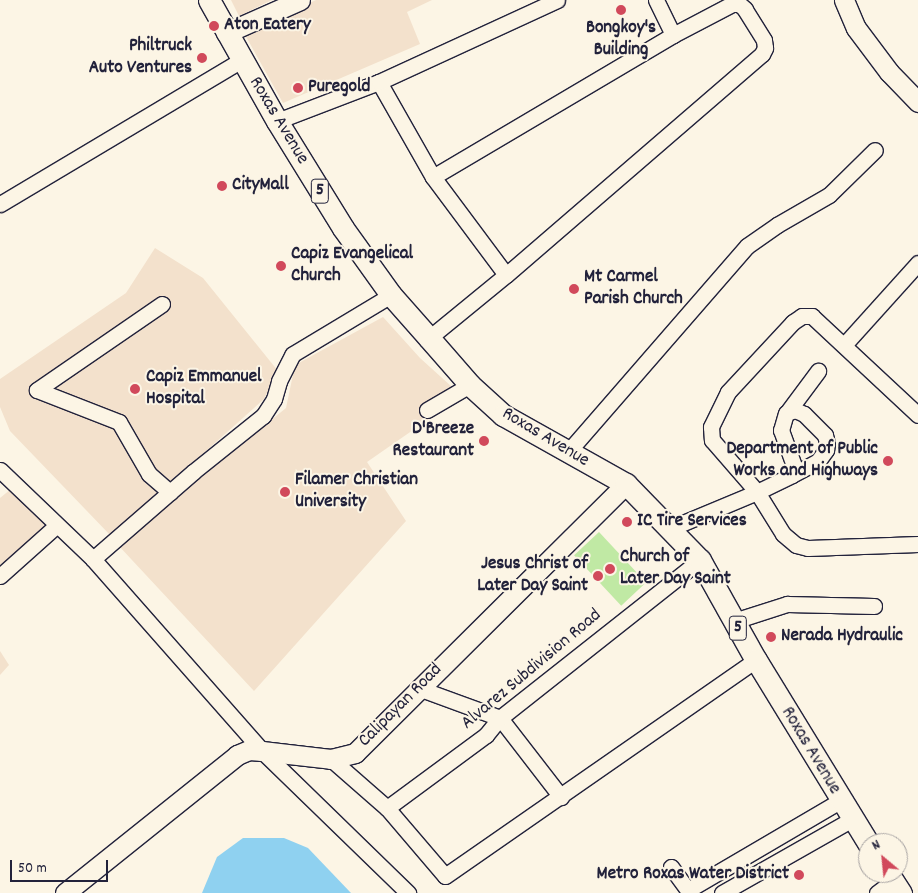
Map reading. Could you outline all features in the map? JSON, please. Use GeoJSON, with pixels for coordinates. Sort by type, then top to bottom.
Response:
{"type":"FeatureCollection","features":[{"type":"Feature","properties":{"kind":"highway","name":"Roxas Avenue"},"geometry":{"type":"LineString","coordinates":[[209,0],[277,122],[343,228],[391,294],[429,338],[470,384],[503,414],[567,453],[626,484],[671,528],[700,560],[756,660],[840,801],[862,833]]}},
{"type":"Feature","properties":{"kind":"main road"},"geometry":{"type":"LineString","coordinates":[[226,33],[300,0]]}},
{"type":"Feature","properties":{"kind":"main road"},"geometry":{"type":"LineString","coordinates":[[844,0],[856,28],[889,72],[918,102]]}},
{"type":"Feature","properties":{"kind":"main road","name":"Calipayan Road"},"geometry":{"type":"LineString","coordinates":[[65,893],[237,755],[248,750],[331,760],[355,753],[418,688],[626,484]]}},
{"type":"Feature","properties":{"kind":"street"},"geometry":{"type":"LineString","coordinates":[[277,122],[379,82],[557,0]]}},
{"type":"Feature","properties":{"kind":"street"},"geometry":{"type":"LineString","coordinates":[[656,0],[673,35]]}},
{"type":"Feature","properties":{"kind":"street"},"geometry":{"type":"LineString","coordinates":[[429,338],[506,275],[762,54],[765,48],[764,40],[739,4],[732,4],[673,35],[433,177]]}},
{"type":"Feature","properties":{"kind":"street"},"geometry":{"type":"LineString","coordinates":[[0,204],[242,60]]}},
{"type":"Feature","properties":{"kind":"street"},"geometry":{"type":"LineString","coordinates":[[379,82],[433,177],[506,275]]}},
{"type":"Feature","properties":{"kind":"street"},"geometry":{"type":"LineString","coordinates":[[567,453],[747,246],[777,225],[829,195],[875,150]]}},
{"type":"Feature","properties":{"kind":"street"},"geometry":{"type":"LineString","coordinates":[[845,344],[918,263]]}},
{"type":"Feature","properties":{"kind":"street"},"geometry":{"type":"LineString","coordinates":[[93,559],[262,416],[274,399],[279,381],[293,354],[391,294]]}},
{"type":"Feature","properties":{"kind":"street"},"geometry":{"type":"LineString","coordinates":[[162,304],[37,390],[118,422],[149,474],[170,492]]}},
{"type":"Feature","properties":{"kind":"street"},"geometry":{"type":"LineString","coordinates":[[918,415],[845,344],[812,316],[802,316],[793,322],[728,392],[711,427],[712,440],[757,492],[783,534],[796,545],[808,548],[918,544]]}},
{"type":"Feature","properties":{"kind":"street"},"geometry":{"type":"LineString","coordinates":[[792,476],[794,466],[781,430],[784,418],[789,410],[818,371]]}},
{"type":"Feature","properties":{"kind":"street"},"geometry":{"type":"LineString","coordinates":[[427,410],[470,384]]}},
{"type":"Feature","properties":{"kind":"street"},"geometry":{"type":"LineString","coordinates":[[671,528],[757,492],[792,476],[818,461],[827,443],[823,431],[795,410],[789,410]]}},
{"type":"Feature","properties":{"kind":"street"},"geometry":{"type":"LineString","coordinates":[[0,470],[56,526],[93,559],[262,751],[408,893]]}},
{"type":"Feature","properties":{"kind":"street"},"geometry":{"type":"LineString","coordinates":[[0,576],[56,526]]}},
{"type":"Feature","properties":{"kind":"street","name":"Alvarez Subdivision Road"},"geometry":{"type":"LineString","coordinates":[[387,808],[486,735],[500,718],[700,560]]}},
{"type":"Feature","properties":{"kind":"street"},"geometry":{"type":"LineString","coordinates":[[734,621],[787,604],[874,606]]}},
{"type":"Feature","properties":{"kind":"street"},"geometry":{"type":"LineString","coordinates":[[331,760],[387,808],[445,876],[756,660]]}},
{"type":"Feature","properties":{"kind":"street"},"geometry":{"type":"LineString","coordinates":[[418,688],[500,718],[561,797]]}},
{"type":"Feature","properties":{"kind":"street"},"geometry":{"type":"LineString","coordinates":[[671,867],[688,890],[840,801]]}},
{"type":"Feature","properties":{"kind":"street"},"geometry":{"type":"LineString","coordinates":[[722,893],[852,818]]}},
{"type":"Feature","properties":{"kind":"shaded area"},"geometry":{"type":"Polygon","coordinates":[[[231,0],[272,0],[239,16],[231,0]]]}},
{"type":"Feature","properties":{"kind":"shaded area"},"geometry":{"type":"Polygon","coordinates":[[[316,0],[432,0],[407,12],[420,44],[283,103],[244,33],[316,0]]]}},
{"type":"Feature","properties":{"kind":"shaded area","name":"Capiz Emmanuel Hospital"},"geometry":{"type":"Polygon","coordinates":[[[155,248],[203,278],[278,371],[264,399],[111,536],[10,431],[0,407],[0,379],[126,293],[155,248]]]}},
{"type":"Feature","properties":{"kind":"shaded area","name":"Filamer Christian University"},"geometry":{"type":"Polygon","coordinates":[[[383,317],[420,358],[462,396],[367,462],[406,521],[254,691],[118,545],[286,408],[295,365],[383,317]]]}},
{"type":"Feature","properties":{"kind":"shaded area"},"geometry":{"type":"Polygon","coordinates":[[[11,489],[54,534],[0,580],[0,498],[11,489]]]}},
{"type":"Feature","properties":{"kind":"shaded area"},"geometry":{"type":"Polygon","coordinates":[[[0,651],[9,665],[0,675],[0,651]]]}},
{"type":"Feature","properties":{"kind":"green space","name":"Church of Later Day Saint"},"geometry":{"type":"Polygon","coordinates":[[[599,532],[646,582],[621,606],[574,555],[599,532]]]}},
{"type":"Feature","properties":{"kind":"water"},"geometry":{"type":"Polygon","coordinates":[[[243,838],[284,838],[308,848],[351,893],[202,893],[217,857],[243,838]]]}},
{"type":"Feature","properties":{"kind":"place","name":"Bongkoy's Building"},"geometry":{"type":"Point","coordinates":[621,10]}},
{"type":"Feature","properties":{"kind":"place","name":"Aton Eatery"},"geometry":{"type":"Point","coordinates":[214,26]}},
{"type":"Feature","properties":{"kind":"place","name":"Philtruck Auto Ventures"},"geometry":{"type":"Point","coordinates":[202,58]}},
{"type":"Feature","properties":{"kind":"place","name":"Puregold"},"geometry":{"type":"Point","coordinates":[298,88]}},
{"type":"Feature","properties":{"kind":"place","name":"CityMall"},"geometry":{"type":"Point","coordinates":[222,186]}},
{"type":"Feature","properties":{"kind":"place","name":"Capiz Evangelical Church"},"geometry":{"type":"Point","coordinates":[281,266]}},
{"type":"Feature","properties":{"kind":"place","name":"Mt Carmel Parish Church"},"geometry":{"type":"Point","coordinates":[574,289]}},
{"type":"Feature","properties":{"kind":"place","name":"Capiz Emmanuel Hospital"},"geometry":{"type":"Point","coordinates":[135,389]}},
{"type":"Feature","properties":{"kind":"place","name":"D'Breeze Restaurant"},"geometry":{"type":"Point","coordinates":[484,441]}},
{"type":"Feature","properties":{"kind":"place","name":"Department of Public Works and Highways"},"geometry":{"type":"Point","coordinates":[888,461]}},
{"type":"Feature","properties":{"kind":"place","name":"Filamer Christian University"},"geometry":{"type":"Point","coordinates":[285,492]}},
{"type":"Feature","properties":{"kind":"place","name":"IC Tire Services"},"geometry":{"type":"Point","coordinates":[627,522]}},
{"type":"Feature","properties":{"kind":"place","name":"Church of Later Day Saint"},"geometry":{"type":"Point","coordinates":[610,569]}},
{"type":"Feature","properties":{"kind":"place","name":"Jesus Christ of Later Day Saint"},"geometry":{"type":"Point","coordinates":[598,576]}},
{"type":"Feature","properties":{"kind":"place","name":"Nerada Hydraulic"},"geometry":{"type":"Point","coordinates":[771,637]}},
{"type":"Feature","properties":{"kind":"place","name":"Metro Roxas Water District"},"geometry":{"type":"Point","coordinates":[799,875]}}]}
